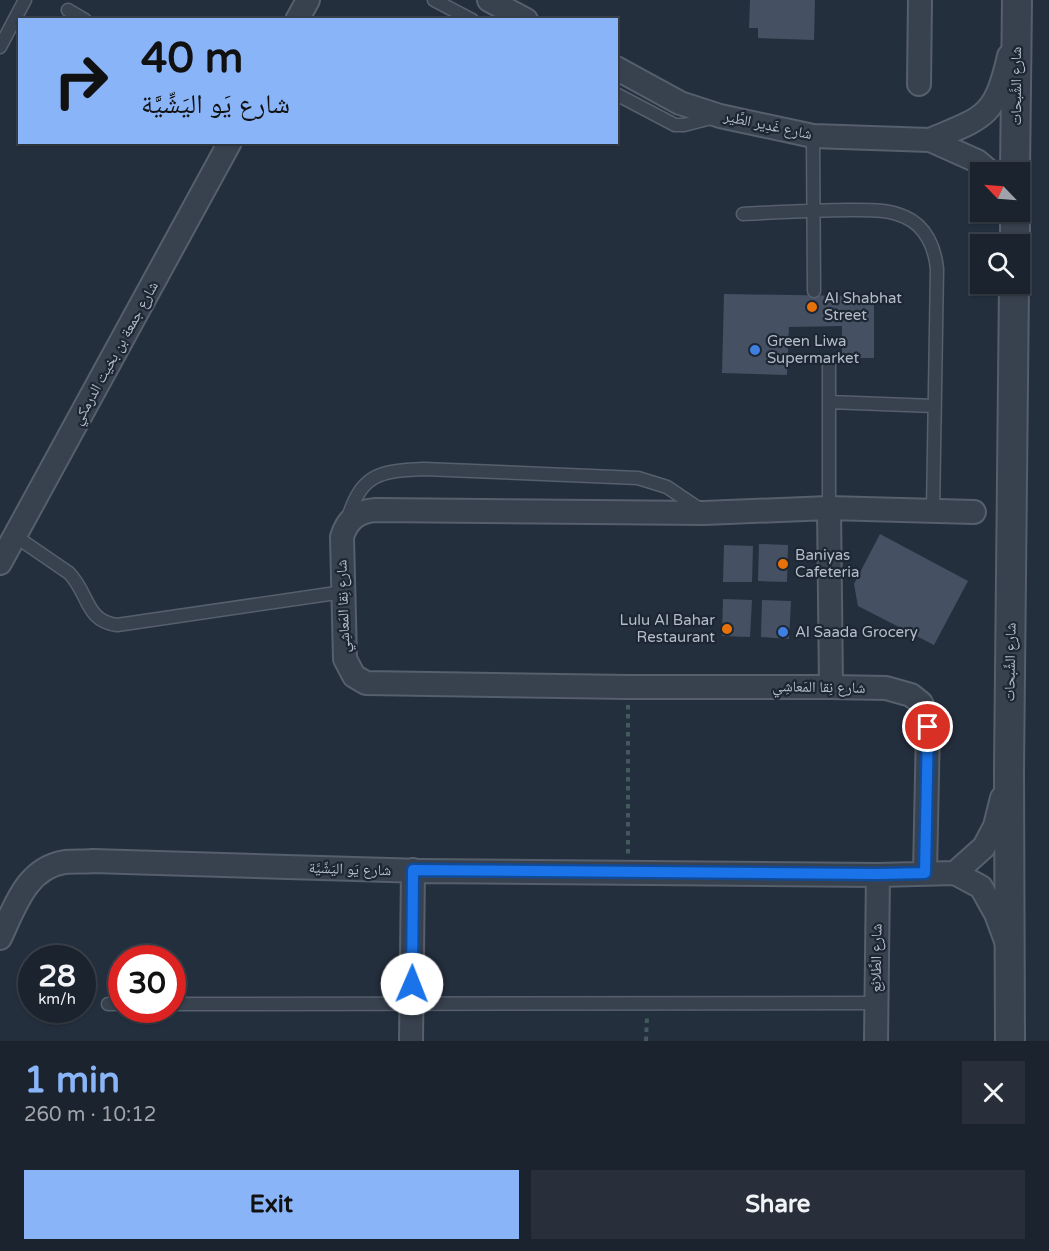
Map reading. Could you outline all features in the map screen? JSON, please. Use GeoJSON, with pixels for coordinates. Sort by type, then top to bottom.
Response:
{"type":"FeatureCollection","features":[{"type":"Feature","properties":{"kind":"street"},"geometry":{"type":"LineString","coordinates":[[298,18],[308,0]]}},
{"type":"Feature","properties":{"kind":"street"},"geometry":{"type":"LineString","coordinates":[[489,0],[522,18]]}},
{"type":"Feature","properties":{"kind":"street"},"geometry":{"type":"LineString","coordinates":[[919,84],[920,0]]}},
{"type":"Feature","properties":{"kind":"street","name":"شارع غَدِير الطَّير"},"geometry":{"type":"LineString","coordinates":[[930,140],[973,122],[984,115],[994,103],[1004,80],[1016,13]]}},
{"type":"Feature","properties":{"kind":"street","name":"شارع الشَّبحات"},"geometry":{"type":"LineString","coordinates":[[1015,162],[1016,13]]}},
{"type":"Feature","properties":{"kind":"street","name":"شارع غَدِير الطَّير"},"geometry":{"type":"LineString","coordinates":[[618,69],[680,103],[720,116],[813,136],[930,140],[978,162]]}},
{"type":"Feature","properties":{"kind":"street","name":"شارع جمعة بن بخيت الدرمكي"},"geometry":{"type":"LineString","coordinates":[[0,563],[229,144]]}},
{"type":"Feature","properties":{"kind":"street","name":"شارع الشَّبحات"},"geometry":{"type":"LineString","coordinates":[[1010,1041],[1009,771],[1014,294]]}},
{"type":"Feature","properties":{"kind":"street"},"geometry":{"type":"LineString","coordinates":[[829,508],[831,687]]}},
{"type":"Feature","properties":{"kind":"street"},"geometry":{"type":"LineString","coordinates":[[344,530],[354,517],[368,510],[704,513],[829,508],[974,512]]}},
{"type":"Feature","properties":{"kind":"street","name":"شارع نِقا المَعاشِي"},"geometry":{"type":"LineString","coordinates":[[344,530],[341,545],[345,659],[354,676],[366,683],[831,687],[899,690],[911,695],[921,703],[927,715],[928,727],[925,873]]}},
{"type":"Feature","properties":{"kind":"street"},"geometry":{"type":"LineString","coordinates":[[955,873],[984,847],[995,826],[1009,771]]}},
{"type":"Feature","properties":{"kind":"street","name":"شارع يَو اليَشِّيَّة"},"geometry":{"type":"LineString","coordinates":[[0,938],[26,885],[42,870],[63,862],[93,861],[413,870],[628,873],[955,873],[981,887],[996,914],[1010,952]]}},
{"type":"Feature","properties":{"kind":"street"},"geometry":{"type":"LineString","coordinates":[[411,1041],[413,870]]}},
{"type":"Feature","properties":{"kind":"street","name":"شارع الطَّلائِع"},"geometry":{"type":"LineString","coordinates":[[876,1041],[878,874]]}},
{"type":"Feature","properties":{"kind":"lane"},"geometry":{"type":"LineString","coordinates":[[0,47],[26,0]]}},
{"type":"Feature","properties":{"kind":"lane"},"geometry":{"type":"LineString","coordinates":[[434,0],[468,18]]}},
{"type":"Feature","properties":{"kind":"lane"},"geometry":{"type":"LineString","coordinates":[[68,10],[82,18]]}},
{"type":"Feature","properties":{"kind":"lane"},"geometry":{"type":"LineString","coordinates":[[618,95],[675,125],[684,126],[720,116]]}},
{"type":"Feature","properties":{"kind":"lane"},"geometry":{"type":"LineString","coordinates":[[813,136],[814,291]]}},
{"type":"Feature","properties":{"kind":"lane"},"geometry":{"type":"LineString","coordinates":[[743,214],[813,210],[892,212],[907,217],[920,227],[929,239],[935,254],[937,269],[933,511]]}},
{"type":"Feature","properties":{"kind":"lane"},"geometry":{"type":"LineString","coordinates":[[829,365],[829,508]]}},
{"type":"Feature","properties":{"kind":"lane"},"geometry":{"type":"LineString","coordinates":[[829,402],[934,406]]}},
{"type":"Feature","properties":{"kind":"lane"},"geometry":{"type":"LineString","coordinates":[[344,530],[353,501],[363,486],[377,475],[398,470],[424,469],[638,478],[667,487],[704,513]]}},
{"type":"Feature","properties":{"kind":"lane"},"geometry":{"type":"LineString","coordinates":[[15,536],[69,573],[75,579],[96,618],[105,624],[117,625],[343,592]]}},
{"type":"Feature","properties":{"kind":"lane"},"geometry":{"type":"LineString","coordinates":[[186,1004],[876,1003]]}},
{"type":"Feature","properties":{"kind":"path"},"geometry":{"type":"LineString","coordinates":[[628,687],[628,873]]}},
{"type":"Feature","properties":{"kind":"path"},"geometry":{"type":"LineString","coordinates":[[646,1041],[647,1003]]}},
{"type":"Feature","properties":{"kind":"building"},"geometry":{"type":"Polygon","coordinates":[[[750,0],[815,0],[814,40],[758,38],[758,28],[749,28],[750,0]]]}},
{"type":"Feature","properties":{"kind":"building"},"geometry":{"type":"Polygon","coordinates":[[[724,294],[851,296],[851,304],[874,304],[874,358],[842,358],[842,326],[789,327],[787,375],[722,373],[724,294]]]}},
{"type":"Feature","properties":{"kind":"building"},"geometry":{"type":"Polygon","coordinates":[[[880,534],[968,581],[934,645],[858,606],[854,584],[880,534]]]}},
{"type":"Feature","properties":{"kind":"building"},"geometry":{"type":"Polygon","coordinates":[[[759,544],[788,545],[787,582],[758,581],[759,544]]]}},
{"type":"Feature","properties":{"kind":"building"},"geometry":{"type":"Polygon","coordinates":[[[724,545],[753,546],[752,582],[723,582],[724,545]]]}},
{"type":"Feature","properties":{"kind":"building"},"geometry":{"type":"Polygon","coordinates":[[[723,599],[752,600],[750,637],[722,636],[723,599]]]}},
{"type":"Feature","properties":{"kind":"building"},"geometry":{"type":"Polygon","coordinates":[[[762,600],[791,601],[789,639],[761,637],[762,600]]]}},
{"type":"Feature","properties":{"kind":"place","name":"Al Shabhat Street"},"geometry":{"type":"Point","coordinates":[812,307]}},
{"type":"Feature","properties":{"kind":"place","name":"Green Liwa Supermarket"},"geometry":{"type":"Point","coordinates":[755,350]}},
{"type":"Feature","properties":{"kind":"place","name":"Baniyas Cafeteria"},"geometry":{"type":"Point","coordinates":[783,564]}},
{"type":"Feature","properties":{"kind":"place","name":"Lulu Al Bahar Restaurant"},"geometry":{"type":"Point","coordinates":[727,629]}},
{"type":"Feature","properties":{"kind":"place","name":"Al Saada Grocery"},"geometry":{"type":"Point","coordinates":[783,632]}},
{"type":"Feature","properties":{"kind":"route"},"geometry":{"type":"LineString","coordinates":[[412,984],[413,870],[925,873],[928,727]]}}]}
